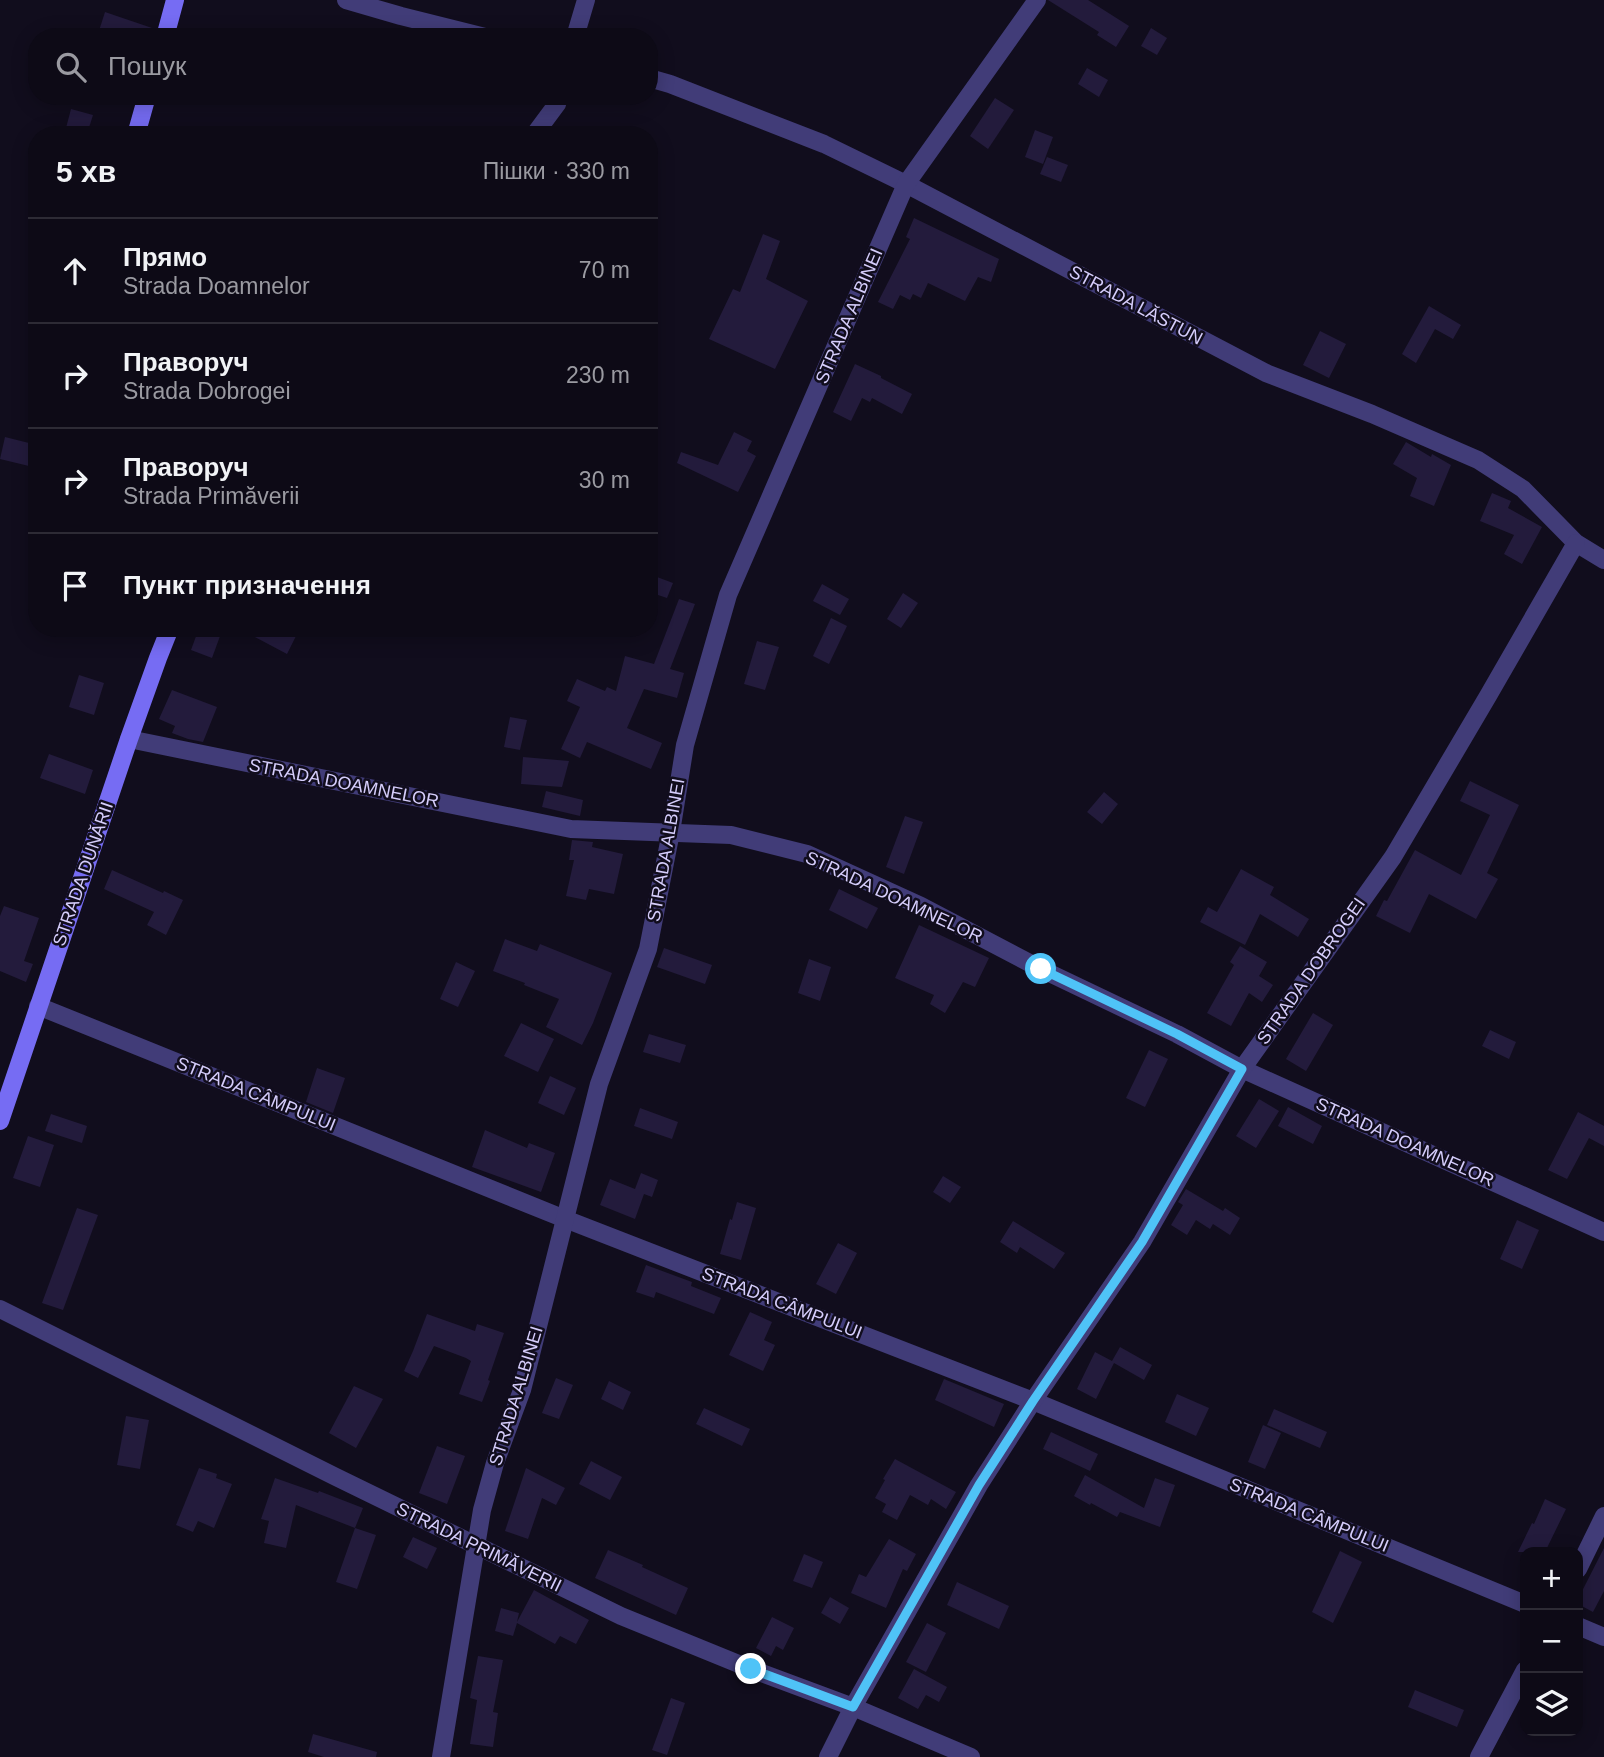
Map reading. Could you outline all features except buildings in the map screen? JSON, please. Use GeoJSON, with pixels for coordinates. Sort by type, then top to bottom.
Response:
{"type":"FeatureCollection","features":[{"type":"Feature","properties":{"kind":"main road"},"geometry":{"type":"LineString","coordinates":[[167,28],[175,0]]}},
{"type":"Feature","properties":{"kind":"main road"},"geometry":{"type":"LineString","coordinates":[[139,126],[145,105]]}},
{"type":"Feature","properties":{"kind":"main road","name":"STRADA DUNĂRII"},"geometry":{"type":"LineString","coordinates":[[0,1121],[129,739],[167,637]]}},
{"type":"Feature","properties":{"kind":"street"},"geometry":{"type":"LineString","coordinates":[[346,0],[449,28]]}},
{"type":"Feature","properties":{"kind":"street"},"geometry":{"type":"LineString","coordinates":[[578,28],[586,0]]}},
{"type":"Feature","properties":{"kind":"street","name":"STRADA ALBINEI"},"geometry":{"type":"LineString","coordinates":[[440,1757],[482,1510],[495,1463],[522,1390],[599,1084],[648,949],[685,745],[728,595],[906,184],[1037,0]]}},
{"type":"Feature","properties":{"kind":"street","name":"STRADA LĂSTUN"},"geometry":{"type":"LineString","coordinates":[[658,81],[824,144],[906,184],[1266,373],[1372,414],[1478,460],[1523,489],[1576,542],[1604,560]]}},
{"type":"Feature","properties":{"kind":"street"},"geometry":{"type":"LineString","coordinates":[[541,126],[557,105]]}},
{"type":"Feature","properties":{"kind":"street","name":"STRADA DOBROGEI"},"geometry":{"type":"LineString","coordinates":[[828,1757],[853,1707],[979,1485],[1142,1242],[1242,1069],[1393,856],[1576,542]]}},
{"type":"Feature","properties":{"kind":"street","name":"STRADA DOAMNELOR"},"geometry":{"type":"LineString","coordinates":[[129,739],[571,829],[731,835],[807,854],[921,906],[1242,1069],[1604,1232]]}},
{"type":"Feature","properties":{"kind":"street","name":"STRADA CÂMPULUI"},"geometry":{"type":"LineString","coordinates":[[38,1006],[565,1219],[1033,1401],[1520,1602]]}},
{"type":"Feature","properties":{"kind":"street","name":"STRADA PRIMĂVERII"},"geometry":{"type":"LineString","coordinates":[[0,1309],[621,1616],[853,1707],[971,1757]]}},
{"type":"Feature","properties":{"kind":"street"},"geometry":{"type":"LineString","coordinates":[[1583,1559],[1604,1516]]}},
{"type":"Feature","properties":{"kind":"street"},"geometry":{"type":"LineString","coordinates":[[1583,1628],[1604,1637]]}},
{"type":"Feature","properties":{"kind":"street"},"geometry":{"type":"LineString","coordinates":[[1479,1757],[1523,1673]]}},
{"type":"Feature","properties":{"kind":"route"},"geometry":{"type":"LineString","coordinates":[[751,1669],[853,1707],[979,1485],[1142,1242],[1242,1069],[1177,1034],[1041,969]]}}]}
